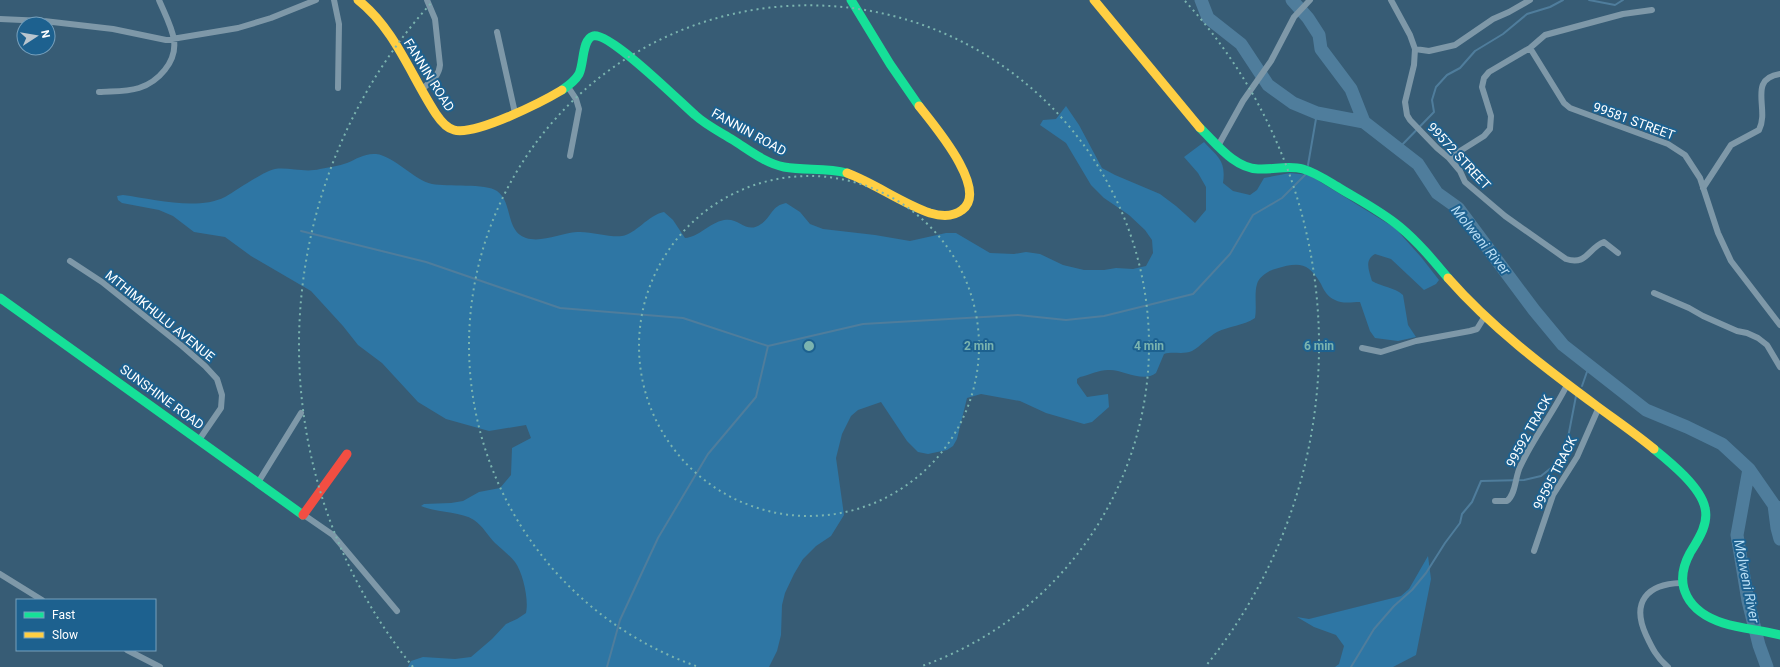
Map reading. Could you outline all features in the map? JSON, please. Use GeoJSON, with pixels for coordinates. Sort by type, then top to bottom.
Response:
{"type":"FeatureCollection","features":[{"type":"Feature","properties":{"kind":"street"},"geometry":{"type":"LineString","coordinates":[[99,92],[132,90],[142,87],[163,72],[170,62],[174,51],[174,40],[159,0]]}},
{"type":"Feature","properties":{"kind":"street"},"geometry":{"type":"LineString","coordinates":[[0,19],[83,25],[127,31],[166,40],[174,40],[238,28],[271,18],[316,0]]}},
{"type":"Feature","properties":{"kind":"street"},"geometry":{"type":"LineString","coordinates":[[334,0],[339,24],[338,88]]}},
{"type":"Feature","properties":{"kind":"street","name":"FANNIN ROAD"},"geometry":{"type":"LineString","coordinates":[[358,0],[370,10],[383,25],[421,90],[442,122],[449,128],[456,131],[474,129],[515,113],[568,87],[578,76],[581,69],[585,46],[588,39],[596,35],[605,36],[704,123],[762,157],[784,167],[838,170],[867,181],[930,213],[941,217],[957,214],[964,210],[970,197],[969,184],[965,174],[950,147],[889,63],[851,0]]}},
{"type":"Feature","properties":{"kind":"street"},"geometry":{"type":"LineString","coordinates":[[421,90],[435,78],[440,70],[435,19],[427,0]]}},
{"type":"Feature","properties":{"kind":"street"},"geometry":{"type":"LineString","coordinates":[[1094,0],[1198,126],[1218,146],[1241,164],[1257,169],[1290,167],[1303,169],[1317,175],[1394,223],[1410,236],[1459,291],[1485,316],[1568,383],[1654,448],[1685,478],[1696,491],[1704,504],[1707,514],[1703,530],[1685,563],[1682,573],[1681,584],[1685,594],[1698,610],[1716,620],[1780,635]]}},
{"type":"Feature","properties":{"kind":"street"},"geometry":{"type":"LineString","coordinates":[[1218,146],[1243,101],[1264,73],[1298,12],[1310,0]]}},
{"type":"Feature","properties":{"kind":"street","name":"99572 STREET"},"geometry":{"type":"LineString","coordinates":[[1391,0],[1410,34],[1415,49],[1414,65],[1405,102],[1407,115],[1437,148],[1449,158],[1460,171],[1465,182],[1494,208],[1566,259],[1573,261],[1582,259],[1604,242],[1618,253]]}},
{"type":"Feature","properties":{"kind":"street"},"geometry":{"type":"LineString","coordinates":[[1415,49],[1430,51],[1455,46],[1493,19],[1530,0]]}},
{"type":"Feature","properties":{"kind":"street"},"geometry":{"type":"LineString","coordinates":[[1449,158],[1484,136],[1490,129],[1491,116],[1482,87],[1482,82],[1486,74],[1494,68],[1530,48],[1545,35],[1623,14],[1652,10]]}},
{"type":"Feature","properties":{"kind":"street"},"geometry":{"type":"LineString","coordinates":[[497,32],[515,113]]}},
{"type":"Feature","properties":{"kind":"street","name":"99581 STREET"},"geometry":{"type":"LineString","coordinates":[[1530,48],[1564,103],[1570,108],[1637,132],[1679,150],[1690,160],[1700,178],[1718,233],[1731,261],[1780,326]]}},
{"type":"Feature","properties":{"kind":"street"},"geometry":{"type":"LineString","coordinates":[[1703,188],[1731,145],[1758,130],[1762,119],[1762,86],[1766,79],[1780,74]]}},
{"type":"Feature","properties":{"kind":"street"},"geometry":{"type":"LineString","coordinates":[[568,87],[576,99],[579,109],[570,156]]}},
{"type":"Feature","properties":{"kind":"street","name":"MTHIMKHULU AVENUE"},"geometry":{"type":"LineString","coordinates":[[70,261],[102,282],[182,346],[205,366],[217,379],[222,395],[221,408],[199,440]]}},
{"type":"Feature","properties":{"kind":"street"},"geometry":{"type":"LineString","coordinates":[[1654,293],[1736,331],[1747,333],[1758,338],[1770,350],[1780,367]]}},
{"type":"Feature","properties":{"kind":"street","name":"SUNSHINE ROAD"},"geometry":{"type":"LineString","coordinates":[[0,298],[199,440],[305,512]]}},
{"type":"Feature","properties":{"kind":"street"},"geometry":{"type":"LineString","coordinates":[[1362,348],[1381,352],[1416,341],[1470,331],[1477,328],[1485,316]]}},
{"type":"Feature","properties":{"kind":"street","name":"99592 TRACK"},"geometry":{"type":"LineString","coordinates":[[1495,502],[1507,501],[1512,496],[1520,466],[1552,414],[1568,383]]}},
{"type":"Feature","properties":{"kind":"street","name":"99595 TRACK"},"geometry":{"type":"LineString","coordinates":[[1534,551],[1553,495],[1577,457],[1599,407]]}},
{"type":"Feature","properties":{"kind":"street"},"geometry":{"type":"LineString","coordinates":[[259,482],[301,413]]}},
{"type":"Feature","properties":{"kind":"street"},"geometry":{"type":"LineString","coordinates":[[347,454],[305,512],[337,538],[397,611]]}},
{"type":"Feature","properties":{"kind":"street"},"geometry":{"type":"LineString","coordinates":[[0,574],[40,599]]}},
{"type":"Feature","properties":{"kind":"street"},"geometry":{"type":"LineString","coordinates":[[1668,667],[1655,653],[1641,623],[1639,611],[1643,600],[1653,591],[1668,584],[1681,584]]}},
{"type":"Feature","properties":{"kind":"street"},"geometry":{"type":"LineString","coordinates":[[129,651],[160,667]]}},
{"type":"Feature","properties":{"kind":"shaded area"},"geometry":{"type":"Polygon","coordinates":[[[1066,106],[1079,125],[1102,168],[1160,194],[1195,223],[1206,210],[1206,187],[1198,173],[1184,157],[1204,142],[1220,160],[1224,176],[1223,183],[1233,191],[1250,195],[1257,190],[1264,178],[1290,173],[1309,175],[1395,228],[1439,280],[1436,284],[1424,290],[1391,259],[1375,254],[1369,259],[1368,266],[1372,281],[1396,290],[1403,295],[1408,325],[1416,337],[1398,341],[1375,338],[1370,331],[1360,302],[1344,302],[1333,299],[1326,294],[1312,271],[1302,266],[1290,265],[1272,270],[1260,279],[1256,288],[1255,318],[1246,323],[1217,332],[1192,351],[1185,353],[1164,354],[1156,373],[1151,376],[1145,377],[1103,370],[1077,379],[1077,383],[1087,397],[1108,394],[1109,407],[1092,422],[1084,424],[1046,413],[1020,401],[981,394],[967,398],[957,439],[953,446],[947,450],[928,454],[918,452],[907,441],[881,402],[858,410],[851,416],[842,434],[836,458],[844,515],[831,536],[816,546],[803,559],[794,574],[785,593],[782,605],[781,635],[777,651],[769,667],[408,667],[411,661],[423,657],[455,659],[471,657],[492,639],[506,624],[526,613],[526,594],[518,567],[513,559],[495,543],[480,525],[474,520],[462,515],[421,506],[424,504],[463,501],[479,492],[500,488],[511,475],[512,448],[531,438],[526,425],[489,431],[446,419],[418,402],[382,363],[358,345],[311,291],[251,256],[225,237],[194,232],[173,216],[159,210],[122,203],[118,200],[117,196],[123,195],[188,204],[214,201],[225,197],[270,170],[314,170],[341,165],[364,155],[376,154],[397,163],[425,182],[439,185],[484,187],[497,191],[505,202],[515,229],[519,234],[526,238],[532,239],[545,239],[577,232],[588,232],[612,236],[627,235],[653,217],[664,212],[673,220],[685,238],[695,235],[724,220],[734,221],[751,228],[756,227],[765,221],[774,209],[781,204],[786,203],[800,212],[810,224],[823,229],[910,241],[946,233],[956,233],[990,253],[1014,254],[1026,252],[1040,254],[1063,265],[1084,270],[1104,270],[1116,268],[1133,269],[1146,266],[1153,253],[1152,240],[1145,230],[1129,215],[1104,198],[1091,185],[1066,143],[1040,125],[1043,120],[1056,119],[1066,106]]]}},
{"type":"Feature","properties":{"kind":"shaded area"},"geometry":{"type":"Polygon","coordinates":[[[1428,556],[1431,579],[1416,655],[1393,667],[1335,667],[1339,664],[1344,646],[1336,635],[1314,627],[1297,617],[1309,619],[1401,596],[1409,589],[1428,556]]]}},
{"type":"Feature","properties":{"kind":"waterway","name":"Molweni River"},"geometry":{"type":"LineString","coordinates":[[1201,0],[1208,18],[1241,44],[1268,85],[1293,103],[1317,113],[1364,122],[1418,164],[1437,193],[1458,208],[1534,310],[1563,345],[1646,410],[1687,427],[1722,444],[1749,469],[1737,535],[1748,601],[1759,645],[1767,667]]}},
{"type":"Feature","properties":{"kind":"waterway"},"geometry":{"type":"LineString","coordinates":[[1292,0],[1308,18],[1319,35],[1321,49],[1351,89],[1364,122]]}},
{"type":"Feature","properties":{"kind":"waterway"},"geometry":{"type":"LineString","coordinates":[[1398,149],[1434,112],[1432,100],[1436,87],[1447,75],[1460,68],[1475,51],[1503,34],[1527,14],[1550,7],[1563,0]]}},
{"type":"Feature","properties":{"kind":"waterway"},"geometry":{"type":"LineString","coordinates":[[1589,0],[1615,5],[1623,0]]}},
{"type":"Feature","properties":{"kind":"waterway"},"geometry":{"type":"LineString","coordinates":[[1308,165],[1317,113]]}},
{"type":"Feature","properties":{"kind":"waterway"},"geometry":{"type":"LineString","coordinates":[[301,231],[426,262],[560,308],[683,318],[768,346],[863,324],[1018,315],[1066,320],[1104,316],[1193,294],[1230,254],[1253,215],[1282,198],[1305,175]]}},
{"type":"Feature","properties":{"kind":"waterway"},"geometry":{"type":"LineString","coordinates":[[607,667],[620,620],[658,538],[708,454],[756,397],[768,346]]}},
{"type":"Feature","properties":{"kind":"waterway"},"geometry":{"type":"LineString","coordinates":[[1582,386],[1589,366]]}},
{"type":"Feature","properties":{"kind":"waterway"},"geometry":{"type":"LineString","coordinates":[[1351,667],[1374,629],[1394,606],[1412,590],[1426,573],[1460,523],[1462,514],[1472,502],[1481,481],[1524,480],[1541,476],[1556,464],[1566,448],[1576,396]]}},
{"type":"Feature","properties":{"kind":"waterway","name":"Molweni River"},"geometry":{"type":"LineString","coordinates":[[1749,469],[1774,505],[1780,539]]}},
{"type":"Feature","properties":{"kind":"waterway","name":"Molweni River"},"geometry":{"type":"LineString","coordinates":[[1774,505],[1780,502]]}},
{"type":"Feature","properties":{"kind":"traffic: fast"},"geometry":{"type":"LineString","coordinates":[[851,0],[890,64],[919,106]]}},
{"type":"Feature","properties":{"kind":"traffic: fast"},"geometry":{"type":"LineString","coordinates":[[562,90],[579,74],[585,47],[589,38],[593,36],[601,37],[614,44],[628,55],[704,122],[751,152],[784,167],[831,170],[847,173]]}},
{"type":"Feature","properties":{"kind":"traffic: fast"},"geometry":{"type":"LineString","coordinates":[[1200,128],[1233,160],[1249,168],[1264,169],[1292,167],[1303,169],[1318,175],[1371,207],[1407,233],[1448,278]]}},
{"type":"Feature","properties":{"kind":"traffic: fast"},"geometry":{"type":"LineString","coordinates":[[0,298],[303,515]]}},
{"type":"Feature","properties":{"kind":"traffic: fast"},"geometry":{"type":"LineString","coordinates":[[1654,449],[1676,468],[1698,492],[1705,508],[1706,514],[1704,526],[1690,553],[1685,565],[1683,576],[1687,596],[1693,605],[1701,612],[1723,623],[1780,635]]}},
{"type":"Feature","properties":{"kind":"traffic: slow"},"geometry":{"type":"LineString","coordinates":[[358,0],[371,12],[392,39],[436,114],[448,128],[454,130],[477,128],[525,110],[562,90]]}},
{"type":"Feature","properties":{"kind":"traffic: slow"},"geometry":{"type":"LineString","coordinates":[[1094,0],[1200,128]]}},
{"type":"Feature","properties":{"kind":"traffic: slow"},"geometry":{"type":"LineString","coordinates":[[847,173],[930,213],[946,215],[955,214],[962,210],[969,201],[969,188],[964,173],[956,157],[936,127],[919,106]]}},
{"type":"Feature","properties":{"kind":"traffic: slow"},"geometry":{"type":"LineString","coordinates":[[1448,278],[1482,313],[1519,346],[1654,449]]}},
{"type":"Feature","properties":{"kind":"traffic: jam"},"geometry":{"type":"LineString","coordinates":[[303,515],[347,454]]}}]}
